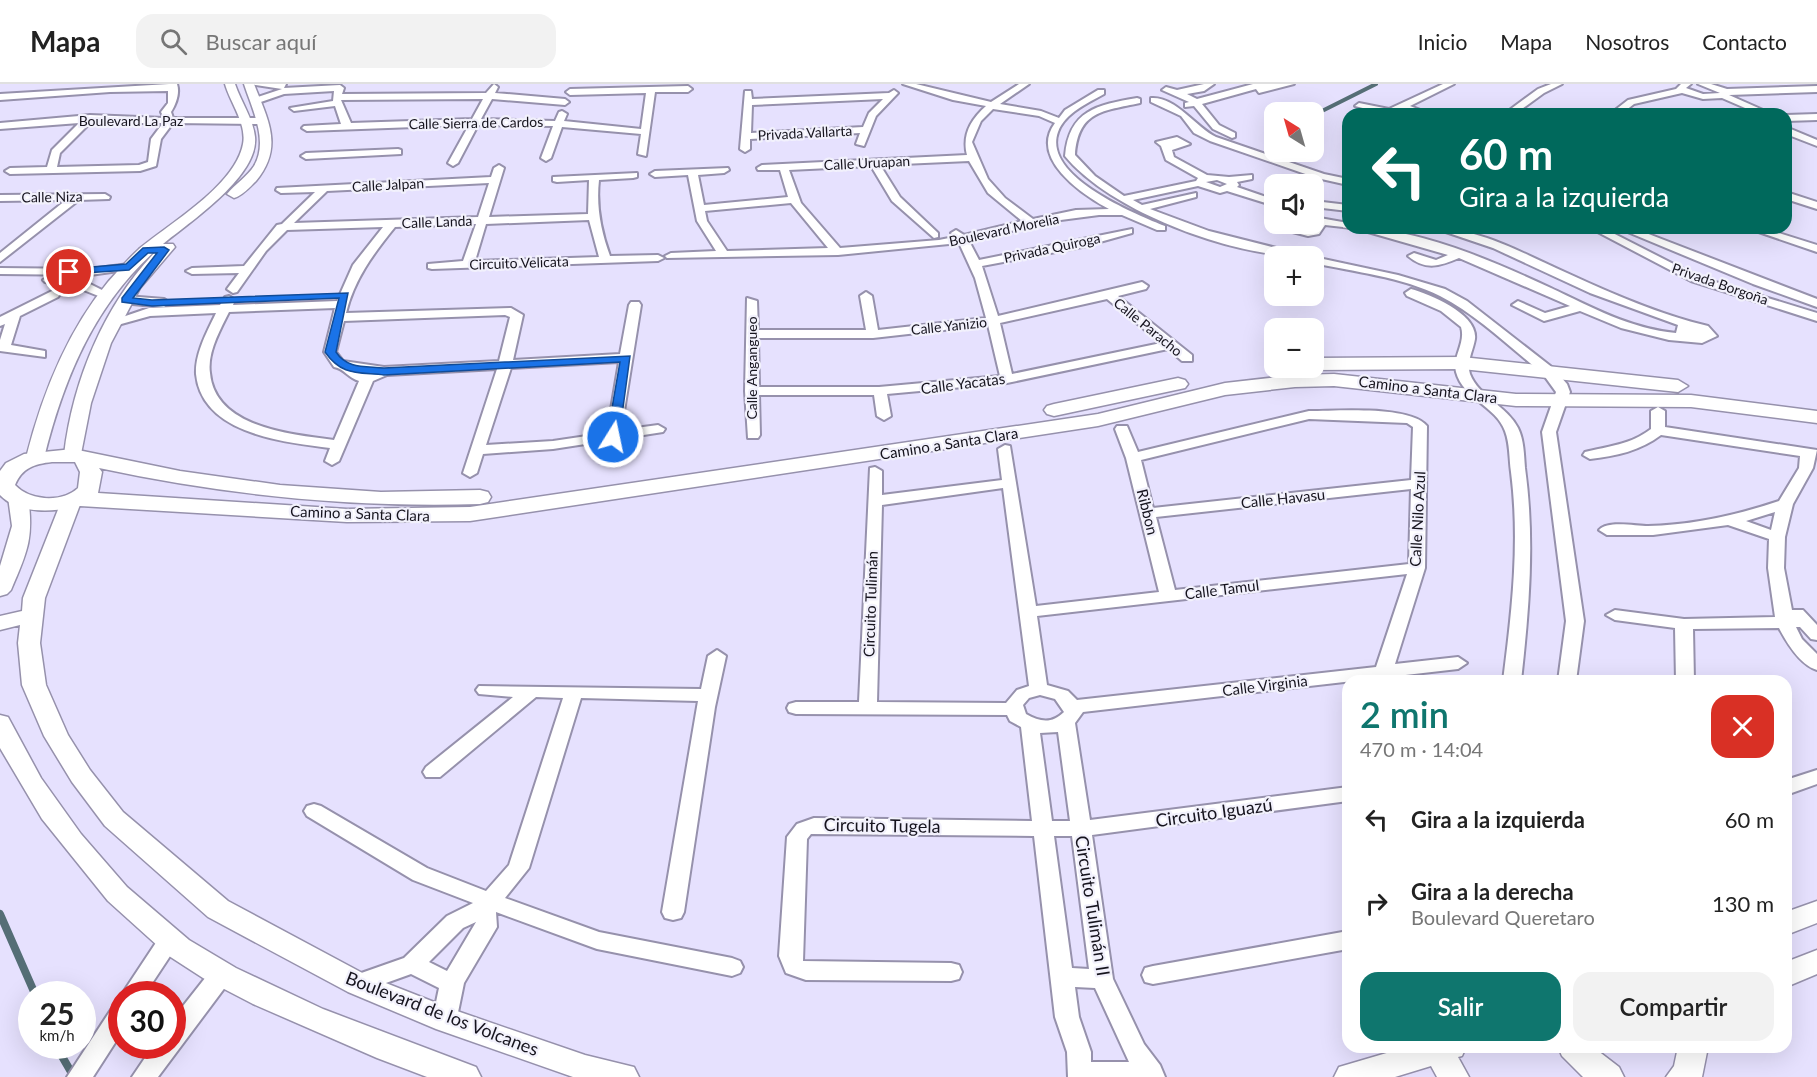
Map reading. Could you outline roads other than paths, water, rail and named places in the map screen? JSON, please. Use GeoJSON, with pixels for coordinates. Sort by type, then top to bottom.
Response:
{"type":"FeatureCollection","features":[{"type":"Feature","properties":{"kind":"main road","name":"Camino a Santa Clara"},"geometry":{"type":"LineString","coordinates":[[1324,364],[1462,363],[1548,371],[1817,404]]}},
{"type":"Feature","properties":{"kind":"main road","name":"Camino a Santa Clara"},"geometry":{"type":"LineString","coordinates":[[30,459],[78,457],[183,480],[383,499],[502,495],[1086,405],[1211,376],[1264,369]]}},
{"type":"Feature","properties":{"kind":"main road","name":"Camino a Santa Clara"},"geometry":{"type":"LineString","coordinates":[[7,490],[49,503],[146,501],[354,516],[425,518],[502,510],[928,447],[1098,420],[1225,389],[1295,381],[1334,380],[1480,397],[1691,401],[1817,417]]}},
{"type":"Feature","properties":{"kind":"main road"},"geometry":{"type":"LineString","coordinates":[[74,501],[85,495],[91,482],[91,472],[78,457]]}},
{"type":"Feature","properties":{"kind":"main road"},"geometry":{"type":"LineString","coordinates":[[0,461],[30,459]]}},
{"type":"Feature","properties":{"kind":"main road"},"geometry":{"type":"LineString","coordinates":[[7,490],[6,476],[30,459]]}},
{"type":"Feature","properties":{"kind":"street"},"geometry":{"type":"LineString","coordinates":[[30,96],[45,84]]}},
{"type":"Feature","properties":{"kind":"street"},"geometry":{"type":"LineString","coordinates":[[30,459],[59,379],[106,295],[146,250],[227,184],[240,167],[249,142],[230,84]]}},
{"type":"Feature","properties":{"kind":"street"},"geometry":{"type":"LineString","coordinates":[[78,457],[74,436],[92,375],[99,353],[126,300],[164,250],[241,188],[259,166],[267,151],[268,137],[255,101],[252,84],[273,89],[339,93],[489,95],[688,89]]}},
{"type":"Feature","properties":{"kind":"street"},"geometry":{"type":"LineString","coordinates":[[255,101],[273,89],[323,84]]}},
{"type":"Feature","properties":{"kind":"street"},"geometry":{"type":"LineString","coordinates":[[453,163],[496,84]]}},
{"type":"Feature","properties":{"kind":"street"},"geometry":{"type":"LineString","coordinates":[[906,84],[990,105],[1045,111],[1079,103],[1111,105],[1154,99],[1165,95],[1166,90]]}},
{"type":"Feature","properties":{"kind":"street","name":"Privada Vallarta"},"geometry":{"type":"LineString","coordinates":[[861,144],[864,130],[872,115],[889,96],[906,84]]}},
{"type":"Feature","properties":{"kind":"street"},"geometry":{"type":"LineString","coordinates":[[931,84],[1045,111],[1059,121]]}},
{"type":"Feature","properties":{"kind":"street"},"geometry":{"type":"LineString","coordinates":[[1025,84],[1002,100],[990,105],[976,119],[969,142],[972,158],[987,185],[1029,221]]}},
{"type":"Feature","properties":{"kind":"street"},"geometry":{"type":"LineString","coordinates":[[1155,84],[1182,95],[1198,105],[1214,127],[1264,146]]}},
{"type":"Feature","properties":{"kind":"street"},"geometry":{"type":"LineString","coordinates":[[1182,95],[1209,92],[1217,84],[1244,91],[1290,84]]}},
{"type":"Feature","properties":{"kind":"street"},"geometry":{"type":"LineString","coordinates":[[1170,106],[1198,105],[1268,84]]}},
{"type":"Feature","properties":{"kind":"street"},"geometry":{"type":"LineString","coordinates":[[1406,108],[1450,84]]}},
{"type":"Feature","properties":{"kind":"street"},"geometry":{"type":"LineString","coordinates":[[1517,108],[1541,91],[1558,84]]}},
{"type":"Feature","properties":{"kind":"street"},"geometry":{"type":"LineString","coordinates":[[1702,84],[1715,87],[1784,84]]}},
{"type":"Feature","properties":{"kind":"street"},"geometry":{"type":"LineString","coordinates":[[0,97],[173,86],[172,103],[166,112],[168,119],[156,139],[153,164],[10,171]]}},
{"type":"Feature","properties":{"kind":"street"},"geometry":{"type":"LineString","coordinates":[[1623,108],[1631,102],[1685,86],[1695,95]]}},
{"type":"Feature","properties":{"kind":"street"},"geometry":{"type":"LineString","coordinates":[[1715,87],[1754,108]]}},
{"type":"Feature","properties":{"kind":"street"},"geometry":{"type":"LineString","coordinates":[[1137,101],[1110,97],[1104,88],[1079,103],[1059,121],[1052,133],[1055,156],[1064,171],[1086,190],[1122,212],[1191,238],[1264,258]]}},
{"type":"Feature","properties":{"kind":"street"},"geometry":{"type":"LineString","coordinates":[[1709,97],[1725,94],[1817,89]]}},
{"type":"Feature","properties":{"kind":"street"},"geometry":{"type":"LineString","coordinates":[[643,154],[651,90]]}},
{"type":"Feature","properties":{"kind":"street"},"geometry":{"type":"LineString","coordinates":[[294,108],[339,93]]}},
{"type":"Feature","properties":{"kind":"street"},"geometry":{"type":"LineString","coordinates":[[339,93],[347,126]]}},
{"type":"Feature","properties":{"kind":"street"},"geometry":{"type":"LineString","coordinates":[[546,158],[569,93]]}},
{"type":"Feature","properties":{"kind":"street"},"geometry":{"type":"LineString","coordinates":[[1643,108],[1656,102],[1695,95],[1709,97],[1736,108]]}},
{"type":"Feature","properties":{"kind":"street","name":"Privada Vallarta"},"geometry":{"type":"LineString","coordinates":[[745,149],[748,98],[889,96]]}},
{"type":"Feature","properties":{"kind":"street"},"geometry":{"type":"LineString","coordinates":[[1425,108],[1429,101],[1428,96]]}},
{"type":"Feature","properties":{"kind":"street"},"geometry":{"type":"LineString","coordinates":[[1154,99],[1184,114],[1197,131],[1213,139],[1312,173],[1342,180]]}},
{"type":"Feature","properties":{"kind":"street"},"geometry":{"type":"LineString","coordinates":[[1111,105],[1080,120],[1072,132],[1070,156],[1085,174],[1124,199],[1191,229],[1264,248]]}},
{"type":"Feature","properties":{"kind":"street","name":"Boulevard La Paz"},"geometry":{"type":"LineString","coordinates":[[219,117],[238,106]]}},
{"type":"Feature","properties":{"kind":"street"},"geometry":{"type":"LineString","coordinates":[[1359,106],[1369,108]]}},
{"type":"Feature","properties":{"kind":"street","name":"Boulevard La Paz"},"geometry":{"type":"LineString","coordinates":[[0,122],[90,118],[219,117],[244,122],[262,121]]}},
{"type":"Feature","properties":{"kind":"street"},"geometry":{"type":"LineString","coordinates":[[1792,118],[1817,117]]}},
{"type":"Feature","properties":{"kind":"street"},"geometry":{"type":"LineString","coordinates":[[51,170],[55,152],[90,118]]}},
{"type":"Feature","properties":{"kind":"street","name":"Boulevard La Paz"},"geometry":{"type":"LineString","coordinates":[[0,126],[90,118]]}},
{"type":"Feature","properties":{"kind":"street","name":"Calle Sierra de Cardos"},"geometry":{"type":"LineString","coordinates":[[306,128],[475,122],[559,122],[645,132]]}},
{"type":"Feature","properties":{"kind":"street"},"geometry":{"type":"LineString","coordinates":[[363,154],[386,125]]}},
{"type":"Feature","properties":{"kind":"street"},"geometry":{"type":"LineString","coordinates":[[1792,126],[1817,136]]}},
{"type":"Feature","properties":{"kind":"street","name":"Privada Vallarta"},"geometry":{"type":"LineString","coordinates":[[746,136],[864,130]]}},
{"type":"Feature","properties":{"kind":"street"},"geometry":{"type":"LineString","coordinates":[[1792,133],[1817,143]]}},
{"type":"Feature","properties":{"kind":"street"},"geometry":{"type":"LineString","coordinates":[[1181,163],[1188,158],[1182,146],[1183,142],[1174,139],[1161,142],[1166,146],[1169,158],[1181,163],[1211,189]]}},
{"type":"Feature","properties":{"kind":"street"},"geometry":{"type":"LineString","coordinates":[[306,156],[398,152]]}},
{"type":"Feature","properties":{"kind":"street"},"geometry":{"type":"LineString","coordinates":[[1055,156],[1070,156]]}},
{"type":"Feature","properties":{"kind":"street","name":"Calle Uruapan"},"geometry":{"type":"LineString","coordinates":[[762,168],[972,158]]}},
{"type":"Feature","properties":{"kind":"street"},"geometry":{"type":"LineString","coordinates":[[1309,162],[1342,173]]}},
{"type":"Feature","properties":{"kind":"street"},"geometry":{"type":"LineString","coordinates":[[874,163],[896,199],[934,235]]}},
{"type":"Feature","properties":{"kind":"street"},"geometry":{"type":"LineString","coordinates":[[784,167],[785,183],[794,200],[813,226],[838,252]]}},
{"type":"Feature","properties":{"kind":"street"},"geometry":{"type":"LineString","coordinates":[[468,264],[499,168]]}},
{"type":"Feature","properties":{"kind":"street"},"geometry":{"type":"LineString","coordinates":[[655,174],[724,170]]}},
{"type":"Feature","properties":{"kind":"street"},"geometry":{"type":"LineString","coordinates":[[692,172],[698,209],[712,239],[723,254]]}},
{"type":"Feature","properties":{"kind":"street"},"geometry":{"type":"LineString","coordinates":[[557,179],[633,175]]}},
{"type":"Feature","properties":{"kind":"street"},"geometry":{"type":"LineString","coordinates":[[594,177],[591,195],[592,217],[606,260]]}},
{"type":"Feature","properties":{"kind":"street"},"geometry":{"type":"LineString","coordinates":[[1143,208],[1248,177]]}},
{"type":"Feature","properties":{"kind":"street","name":"Calle Jalpan"},"geometry":{"type":"LineString","coordinates":[[281,190],[495,180]]}},
{"type":"Feature","properties":{"kind":"street"},"geometry":{"type":"LineString","coordinates":[[1124,199],[1202,181],[1229,184],[1264,198]]}},
{"type":"Feature","properties":{"kind":"street"},"geometry":{"type":"LineString","coordinates":[[324,188],[281,227],[246,269],[229,299],[203,363],[205,389],[212,399],[240,422],[265,432],[338,445]]}},
{"type":"Feature","properties":{"kind":"street"},"geometry":{"type":"LineString","coordinates":[[1086,190],[1084,200],[1080,204],[1092,211]]}},
{"type":"Feature","properties":{"kind":"street"},"geometry":{"type":"LineString","coordinates":[[0,259],[77,197]]}},
{"type":"Feature","properties":{"kind":"street","name":"Calle Niza"},"geometry":{"type":"LineString","coordinates":[[0,198],[105,197]]}},
{"type":"Feature","properties":{"kind":"street"},"geometry":{"type":"LineString","coordinates":[[1792,197],[1817,206]]}},
{"type":"Feature","properties":{"kind":"street"},"geometry":{"type":"LineString","coordinates":[[698,209],[794,200]]}},
{"type":"Feature","properties":{"kind":"street","name":"Boulevard Morelia"},"geometry":{"type":"LineString","coordinates":[[1029,221],[1080,204]]}},
{"type":"Feature","properties":{"kind":"street"},"geometry":{"type":"LineString","coordinates":[[1324,205],[1342,207]]}},
{"type":"Feature","properties":{"kind":"street","name":"Boulevard Morelia"},"geometry":{"type":"LineString","coordinates":[[670,256],[838,252],[961,236],[1029,221],[1092,211],[1122,212]]}},
{"type":"Feature","properties":{"kind":"street","name":"Calle Landa"},"geometry":{"type":"LineString","coordinates":[[281,227],[592,217]]}},
{"type":"Feature","properties":{"kind":"street"},"geometry":{"type":"LineString","coordinates":[[1324,222],[1342,225]]}},
{"type":"Feature","properties":{"kind":"street"},"geometry":{"type":"LineString","coordinates":[[391,224],[359,265],[344,300],[330,352],[339,364],[350,368],[384,371],[626,358]]}},
{"type":"Feature","properties":{"kind":"street","name":"Privada Quiroga"},"geometry":{"type":"LineString","coordinates":[[976,264],[1071,246],[1128,231]]}},
{"type":"Feature","properties":{"kind":"street"},"geometry":{"type":"LineString","coordinates":[[1386,234],[1441,246],[1526,281],[1578,308],[1632,329],[1655,335],[1696,333],[1522,257],[1456,234]]}},
{"type":"Feature","properties":{"kind":"street","name":"Privada Borgoña"},"geometry":{"type":"LineString","coordinates":[[1606,234],[1695,279],[1817,317]]}},
{"type":"Feature","properties":{"kind":"street","name":"Privada Borgoña"},"geometry":{"type":"LineString","coordinates":[[1638,234],[1817,303]]}},
{"type":"Feature","properties":{"kind":"street"},"geometry":{"type":"LineString","coordinates":[[1768,234],[1817,249]]}},
{"type":"Feature","properties":{"kind":"street","name":"Boulevard Morelia"},"geometry":{"type":"LineString","coordinates":[[884,247],[934,235],[961,236]]}},
{"type":"Feature","properties":{"kind":"street"},"geometry":{"type":"LineString","coordinates":[[961,236],[976,264],[1007,379]]}},
{"type":"Feature","properties":{"kind":"street"},"geometry":{"type":"LineString","coordinates":[[1459,254],[1436,264],[1414,256],[1441,246],[1465,246],[1464,237]]}},
{"type":"Feature","properties":{"kind":"street"},"geometry":{"type":"LineString","coordinates":[[1785,240],[1817,255]]}},
{"type":"Feature","properties":{"kind":"street"},"geometry":{"type":"LineString","coordinates":[[146,250],[164,250]]}},
{"type":"Feature","properties":{"kind":"street","name":"Circuito Velicata"},"geometry":{"type":"LineString","coordinates":[[432,266],[658,258]]}},
{"type":"Feature","properties":{"kind":"street"},"geometry":{"type":"LineString","coordinates":[[1669,267],[1696,264],[1701,260]]}},
{"type":"Feature","properties":{"kind":"street"},"geometry":{"type":"LineString","coordinates":[[1324,263],[1463,304],[1548,371],[1560,384],[1563,392],[1549,432],[1575,621],[1568,675]]}},
{"type":"Feature","properties":{"kind":"street"},"geometry":{"type":"LineString","coordinates":[[0,271],[90,272],[129,267]]}},
{"type":"Feature","properties":{"kind":"street"},"geometry":{"type":"LineString","coordinates":[[192,271],[246,269]]}},
{"type":"Feature","properties":{"kind":"street"},"geometry":{"type":"LineString","coordinates":[[1324,271],[1359,275]]}},
{"type":"Feature","properties":{"kind":"street"},"geometry":{"type":"LineString","coordinates":[[0,279],[65,282],[84,286],[106,295]]}},
{"type":"Feature","properties":{"kind":"street","name":"Calle Yanizio"},"geometry":{"type":"LineString","coordinates":[[752,334],[873,334],[992,321],[1110,296],[1142,286]]}},
{"type":"Feature","properties":{"kind":"street"},"geometry":{"type":"LineString","coordinates":[[1414,288],[1443,306],[1467,326],[1469,332],[1462,363],[1467,382],[1510,427],[1522,494],[1524,580],[1513,675]]}},
{"type":"Feature","properties":{"kind":"street"},"geometry":{"type":"LineString","coordinates":[[0,322],[54,294]]}},
{"type":"Feature","properties":{"kind":"street"},"geometry":{"type":"LineString","coordinates":[[866,296],[873,334]]}},
{"type":"Feature","properties":{"kind":"street","name":"Calle Paracho"},"geometry":{"type":"LineString","coordinates":[[1110,296],[1187,358]]}},
{"type":"Feature","properties":{"kind":"street"},"geometry":{"type":"LineString","coordinates":[[1556,297],[1518,305],[1544,317],[1578,308]]}},
{"type":"Feature","properties":{"kind":"street"},"geometry":{"type":"LineString","coordinates":[[114,322],[151,308],[229,299],[344,300]]}},
{"type":"Feature","properties":{"kind":"street"},"geometry":{"type":"LineString","coordinates":[[126,300],[151,308]]}},
{"type":"Feature","properties":{"kind":"street","name":"Calle Angangueo"},"geometry":{"type":"LineString","coordinates":[[751,301],[753,435]]}},
{"type":"Feature","properties":{"kind":"street"},"geometry":{"type":"LineString","coordinates":[[1443,306],[1463,304]]}},
{"type":"Feature","properties":{"kind":"street"},"geometry":{"type":"LineString","coordinates":[[613,437],[635,305]]}},
{"type":"Feature","properties":{"kind":"street"},"geometry":{"type":"LineString","coordinates":[[340,317],[514,312],[517,315],[505,365],[470,473]]}},
{"type":"Feature","properties":{"kind":"street"},"geometry":{"type":"LineString","coordinates":[[15,314],[2,347],[40,354]]}},
{"type":"Feature","properties":{"kind":"street"},"geometry":{"type":"LineString","coordinates":[[1467,326],[1492,328]]}},
{"type":"Feature","properties":{"kind":"street","name":"Calle Yacatas"},"geometry":{"type":"LineString","coordinates":[[752,391],[880,392],[1007,379],[1171,345]]}},
{"type":"Feature","properties":{"kind":"street"},"geometry":{"type":"LineString","coordinates":[[71,356],[99,353]]}},
{"type":"Feature","properties":{"kind":"street"},"geometry":{"type":"LineString","coordinates":[[350,368],[357,376],[367,378],[384,371]]}},
{"type":"Feature","properties":{"kind":"street"},"geometry":{"type":"LineString","coordinates":[[59,379],[92,375]]}},
{"type":"Feature","properties":{"kind":"street"},"geometry":{"type":"LineString","coordinates":[[332,460],[367,378]]}},
{"type":"Feature","properties":{"kind":"street"},"geometry":{"type":"LineString","coordinates":[[880,392],[884,416]]}},
{"type":"Feature","properties":{"kind":"street"},"geometry":{"type":"LineString","coordinates":[[1590,455],[1628,448],[1649,438],[1658,430],[1658,411]]}},
{"type":"Feature","properties":{"kind":"street","name":"Calle Nilo Azul"},"geometry":{"type":"LineString","coordinates":[[1133,458],[1272,424],[1320,425],[1358,415],[1400,417],[1412,420],[1420,426],[1418,568],[1384,671]]}},
{"type":"Feature","properties":{"kind":"street"},"geometry":{"type":"LineString","coordinates":[[477,450],[553,445],[658,429]]}},
{"type":"Feature","properties":{"kind":"street","name":"Ribbon"},"geometry":{"type":"LineString","coordinates":[[1122,429],[1133,458],[1168,596]]}},
{"type":"Feature","properties":{"kind":"street"},"geometry":{"type":"LineString","coordinates":[[1658,430],[1812,453],[1785,504],[1776,537],[1776,568],[1783,601],[1784,621],[1795,642],[1817,664]]}},
{"type":"Feature","properties":{"kind":"street"},"geometry":{"type":"LineString","coordinates":[[1005,449],[1039,689]]}},
{"type":"Feature","properties":{"kind":"street","name":"Circuito Tulimán"},"geometry":{"type":"LineString","coordinates":[[868,708],[875,471]]}},
{"type":"Feature","properties":{"kind":"street"},"geometry":{"type":"LineString","coordinates":[[874,501],[1010,483]]}},
{"type":"Feature","properties":{"kind":"street","name":"Calle Havasu"},"geometry":{"type":"LineString","coordinates":[[1147,513],[1420,484]]}},
{"type":"Feature","properties":{"kind":"street"},"geometry":{"type":"LineString","coordinates":[[1,588],[15,553],[22,526],[7,490]]}},
{"type":"Feature","properties":{"kind":"street","name":"Boulevard de los Volcanes"},"geometry":{"type":"LineString","coordinates":[[74,501],[42,579],[31,616],[29,643],[34,685],[56,736],[81,776],[114,819],[218,909],[358,984],[447,1020],[585,1068],[623,1077]]}},
{"type":"Feature","properties":{"kind":"street"},"geometry":{"type":"LineString","coordinates":[[1607,530],[1646,532],[1732,521],[1785,504]]}},
{"type":"Feature","properties":{"kind":"street"},"geometry":{"type":"LineString","coordinates":[[1732,521],[1776,537]]}},
{"type":"Feature","properties":{"kind":"street","name":"Calle Tamul"},"geometry":{"type":"LineString","coordinates":[[1027,612],[1418,568]]}},
{"type":"Feature","properties":{"kind":"street"},"geometry":{"type":"LineString","coordinates":[[1,588],[42,579]]}},
{"type":"Feature","properties":{"kind":"street"},"geometry":{"type":"LineString","coordinates":[[1783,601],[1817,635]]}},
{"type":"Feature","properties":{"kind":"street"},"geometry":{"type":"LineString","coordinates":[[1615,615],[1684,624],[1805,622]]}},
{"type":"Feature","properties":{"kind":"street"},"geometry":{"type":"LineString","coordinates":[[0,623],[31,616]]}},
{"type":"Feature","properties":{"kind":"street"},"geometry":{"type":"LineString","coordinates":[[1684,624],[1685,675]]}},
{"type":"Feature","properties":{"kind":"street"},"geometry":{"type":"LineString","coordinates":[[673,912],[717,656]]}},
{"type":"Feature","properties":{"kind":"street","name":"Calle Virginia"},"geometry":{"type":"LineString","coordinates":[[1355,675],[1458,663]]}},
{"type":"Feature","properties":{"kind":"street","name":"Calle Virginia"},"geometry":{"type":"LineString","coordinates":[[1069,715],[1342,677]]}},
{"type":"Feature","properties":{"kind":"street"},"geometry":{"type":"LineString","coordinates":[[1039,689],[1057,692],[1070,701],[1069,715],[1049,728],[1030,726],[1017,717],[1014,704],[1023,694],[1039,689]]}},
{"type":"Feature","properties":{"kind":"street"},"geometry":{"type":"LineString","coordinates":[[485,690],[709,695]]}},
{"type":"Feature","properties":{"kind":"street"},"geometry":{"type":"LineString","coordinates":[[433,772],[532,691]]}},
{"type":"Feature","properties":{"kind":"street"},"geometry":{"type":"LineString","coordinates":[[358,984],[412,964],[455,922],[487,904],[518,868],[574,692]]}},
{"type":"Feature","properties":{"kind":"street"},"geometry":{"type":"LineString","coordinates":[[796,708],[1016,710]]}},
{"type":"Feature","properties":{"kind":"street","name":"Circuito Tulimán II"},"geometry":{"type":"LineString","coordinates":[[1069,715],[1079,830],[1102,979],[1136,1051],[1152,1075]]}},
{"type":"Feature","properties":{"kind":"street"},"geometry":{"type":"LineString","coordinates":[[0,723],[33,788],[93,868],[169,941],[221,975],[300,1013],[377,1046],[465,1077]]}},
{"type":"Feature","properties":{"kind":"street"},"geometry":{"type":"LineString","coordinates":[[1030,726],[1045,829],[1067,1017],[1079,1052],[1080,1075],[1152,1075]]}},
{"type":"Feature","properties":{"kind":"street"},"geometry":{"type":"LineString","coordinates":[[1792,787],[1817,777]]}},
{"type":"Feature","properties":{"kind":"street","name":"Circuito Iguazú"},"geometry":{"type":"LineString","coordinates":[[1045,829],[1079,830],[1342,795]]}},
{"type":"Feature","properties":{"kind":"street"},"geometry":{"type":"LineString","coordinates":[[314,811],[420,874],[487,904],[597,940],[732,967]]}},
{"type":"Feature","properties":{"kind":"street","name":"Circuito Tugela"},"geometry":{"type":"LineString","coordinates":[[951,972],[806,971],[794,967],[790,956],[797,837],[804,829],[814,825],[1045,829]]}},
{"type":"Feature","properties":{"kind":"street"},"geometry":{"type":"LineString","coordinates":[[447,1020],[446,1008],[451,983],[486,927],[487,904]]}},
{"type":"Feature","properties":{"kind":"street"},"geometry":{"type":"LineString","coordinates":[[1792,922],[1816,914]]}},
{"type":"Feature","properties":{"kind":"street"},"geometry":{"type":"LineString","coordinates":[[142,981],[169,941]]}},
{"type":"Feature","properties":{"kind":"street"},"geometry":{"type":"LineString","coordinates":[[1153,975],[1342,941]]}},
{"type":"Feature","properties":{"kind":"street"},"geometry":{"type":"LineString","coordinates":[[1792,972],[1817,962]]}},
{"type":"Feature","properties":{"kind":"street"},"geometry":{"type":"LineString","coordinates":[[412,964],[451,983]]}},
{"type":"Feature","properties":{"kind":"street"},"geometry":{"type":"LineString","coordinates":[[186,1021],[221,975]]}},
{"type":"Feature","properties":{"kind":"street"},"geometry":{"type":"LineString","coordinates":[[1063,976],[1102,979]]}},
{"type":"Feature","properties":{"kind":"street"},"geometry":{"type":"LineString","coordinates":[[81,1074],[108,1033]]}},
{"type":"Feature","properties":{"kind":"street"},"geometry":{"type":"LineString","coordinates":[[1577,1053],[1593,1075]]}},
{"type":"Feature","properties":{"kind":"street"},"geometry":{"type":"LineString","coordinates":[[1350,1077],[1448,1058]]}},
{"type":"Feature","properties":{"kind":"street"},"geometry":{"type":"LineString","coordinates":[[144,1077],[157,1059]]}},
{"type":"Feature","properties":{"kind":"waterway"},"geometry":{"type":"LineString","coordinates":[[1324,110],[1376,84]]}},
{"type":"Feature","properties":{"kind":"waterway"},"geometry":{"type":"LineString","coordinates":[[0,914],[29,981]]}},
{"type":"Feature","properties":{"kind":"waterway"},"geometry":{"type":"LineString","coordinates":[[64,1059],[74,1077]]}}]}
